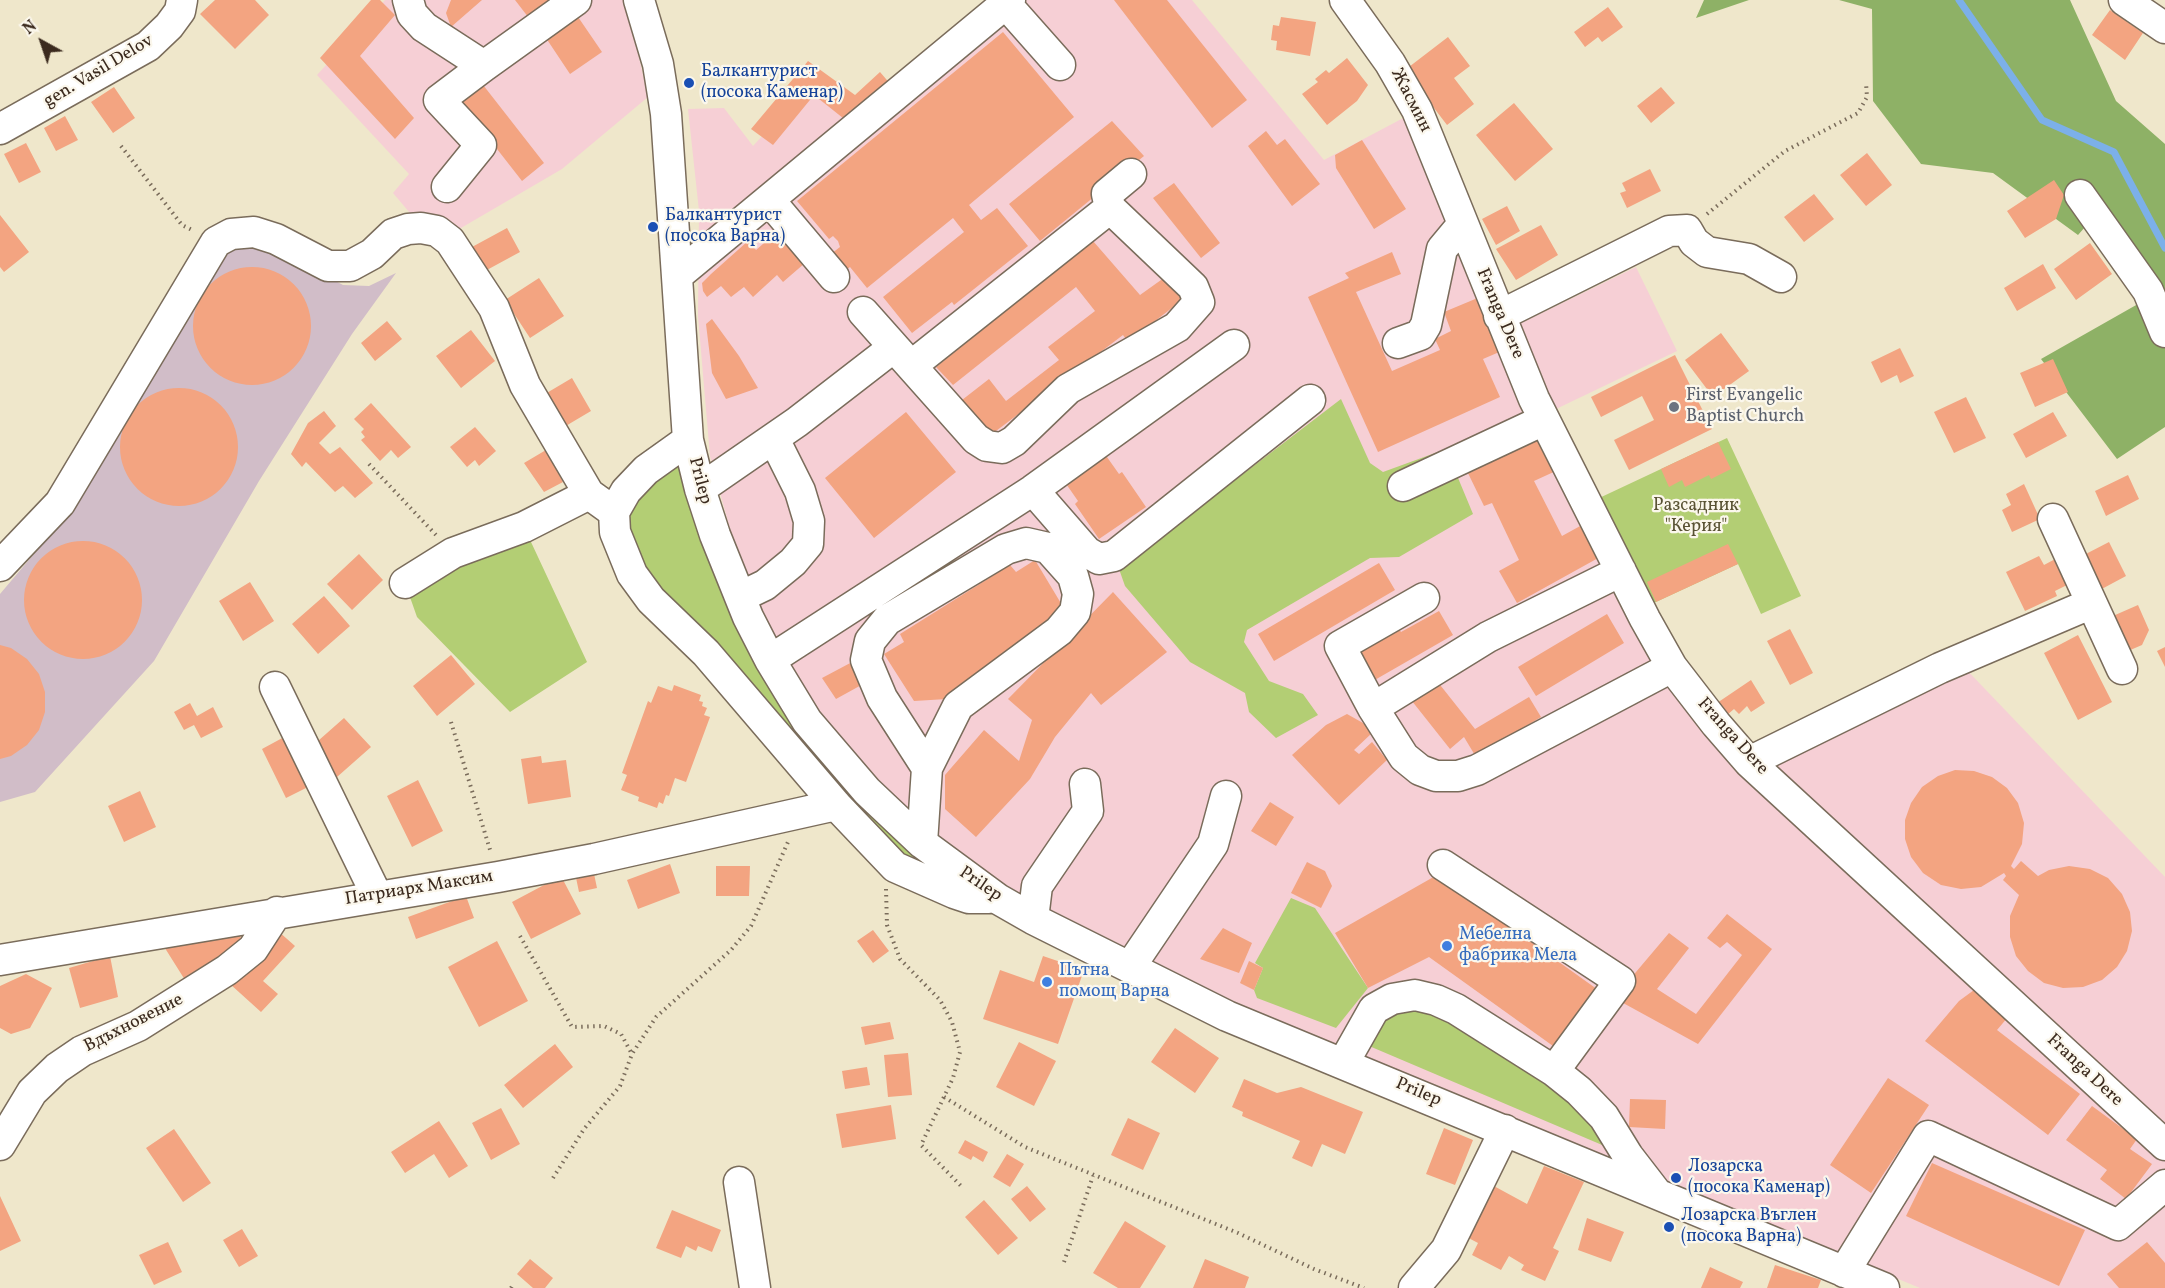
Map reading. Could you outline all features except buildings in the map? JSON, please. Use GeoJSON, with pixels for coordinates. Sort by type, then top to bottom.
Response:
{"type":"FeatureCollection","features":[{"type":"Feature","properties":{"kind":"street","name":"gen. Vasil Delov"},"geometry":{"type":"LineString","coordinates":[[0,129],[148,46],[169,26],[180,11],[182,0]]}},
{"type":"Feature","properties":{"kind":"street"},"geometry":{"type":"LineString","coordinates":[[408,0],[412,14],[423,27],[484,66]]}},
{"type":"Feature","properties":{"kind":"street"},"geometry":{"type":"LineString","coordinates":[[447,187],[481,146],[439,100],[576,0]]}},
{"type":"Feature","properties":{"kind":"street","name":"Prilep"},"geometry":{"type":"LineString","coordinates":[[639,0],[658,64],[666,114],[688,440],[700,489],[715,535],[740,597],[770,660],[807,721],[867,791],[922,843],[998,899],[1033,919],[1227,1016],[1344,1062],[1884,1288]]}},
{"type":"Feature","properties":{"kind":"street","name":"Жасмин"},"geometry":{"type":"LineString","coordinates":[[1345,0],[1390,63],[1417,110],[1459,219]]}},
{"type":"Feature","properties":{"kind":"street"},"geometry":{"type":"LineString","coordinates":[[2124,0],[2165,28]]}},
{"type":"Feature","properties":{"kind":"street"},"geometry":{"type":"LineString","coordinates":[[678,275],[1008,2],[1060,65]]}},
{"type":"Feature","properties":{"kind":"street"},"geometry":{"type":"LineString","coordinates":[[863,312],[976,439],[987,446],[1002,448],[1014,441],[1068,389],[1177,327],[1198,303],[1193,287],[1110,208],[1107,194],[1131,174]]}},
{"type":"Feature","properties":{"kind":"street"},"geometry":{"type":"LineString","coordinates":[[2080,195],[2148,291],[2165,332]]}},
{"type":"Feature","properties":{"kind":"street"},"geometry":{"type":"LineString","coordinates":[[770,201],[834,277]]}},
{"type":"Feature","properties":{"kind":"street"},"geometry":{"type":"LineString","coordinates":[[700,489],[902,357],[1110,208]]}},
{"type":"Feature","properties":{"kind":"street"},"geometry":{"type":"LineString","coordinates":[[1398,343],[1420,335],[1426,326],[1442,249],[1459,219]]}},
{"type":"Feature","properties":{"kind":"street","name":"Franga Dere"},"geometry":{"type":"LineString","coordinates":[[1459,219],[1544,420],[1672,667],[1749,762],[2165,1145]]}},
{"type":"Feature","properties":{"kind":"street"},"geometry":{"type":"LineString","coordinates":[[0,566],[60,503],[216,242],[231,234],[254,232],[276,239],[328,266],[350,266],[372,254],[393,234],[421,228],[437,231],[450,241],[494,308],[525,385],[589,494],[614,512]]}},
{"type":"Feature","properties":{"kind":"street"},"geometry":{"type":"LineString","coordinates":[[1499,316],[1669,231],[1687,230],[1694,242],[1707,252],[1749,260],[1781,277]]}},
{"type":"Feature","properties":{"kind":"street"},"geometry":{"type":"LineString","coordinates":[[770,660],[1032,490],[1234,345]]}},
{"type":"Feature","properties":{"kind":"street"},"geometry":{"type":"LineString","coordinates":[[1032,490],[1087,552],[1099,559],[1114,556],[1310,400]]}},
{"type":"Feature","properties":{"kind":"street"},"geometry":{"type":"LineString","coordinates":[[1403,486],[1544,420]]}},
{"type":"Feature","properties":{"kind":"street"},"geometry":{"type":"LineString","coordinates":[[740,597],[765,585],[793,562],[808,544],[809,521],[800,490],[774,439]]}},
{"type":"Feature","properties":{"kind":"street"},"geometry":{"type":"LineString","coordinates":[[688,440],[646,470],[626,491],[614,512],[615,532],[632,574],[651,600],[706,653],[836,805],[895,867],[969,898],[998,899]]}},
{"type":"Feature","properties":{"kind":"street"},"geometry":{"type":"LineString","coordinates":[[405,583],[453,553],[524,527],[589,494]]}},
{"type":"Feature","properties":{"kind":"street"},"geometry":{"type":"LineString","coordinates":[[2053,519],[2090,604],[2122,669]]}},
{"type":"Feature","properties":{"kind":"street"},"geometry":{"type":"LineString","coordinates":[[922,843],[927,768],[958,706],[1059,631],[1075,612],[1078,594],[1073,576],[1048,548],[1026,543],[1006,549],[887,620],[870,641],[866,660],[882,698],[927,768]]}},
{"type":"Feature","properties":{"kind":"street"},"geometry":{"type":"LineString","coordinates":[[1373,708],[1488,637],[1621,571]]}},
{"type":"Feature","properties":{"kind":"street"},"geometry":{"type":"LineString","coordinates":[[1424,598],[1341,646],[1373,708],[1404,757],[1420,770],[1437,776],[1458,776],[1477,770],[1672,667]]}},
{"type":"Feature","properties":{"kind":"street"},"geometry":{"type":"LineString","coordinates":[[1749,762],[1940,668],[2090,604]]}},
{"type":"Feature","properties":{"kind":"street"},"geometry":{"type":"LineString","coordinates":[[275,687],[377,896]]}},
{"type":"Feature","properties":{"kind":"street"},"geometry":{"type":"LineString","coordinates":[[1033,919],[1037,886],[1088,811],[1085,784]]}},
{"type":"Feature","properties":{"kind":"street"},"geometry":{"type":"LineString","coordinates":[[1130,968],[1213,844],[1226,796]]}},
{"type":"Feature","properties":{"kind":"street","name":"Патриарх Максим"},"geometry":{"type":"LineString","coordinates":[[0,960],[277,912],[498,877],[594,859],[836,805]]}},
{"type":"Feature","properties":{"kind":"street"},"geometry":{"type":"LineString","coordinates":[[1443,865],[1620,981],[1554,1071]]}},
{"type":"Feature","properties":{"kind":"street","name":"Вдъхновение"},"geometry":{"type":"LineString","coordinates":[[0,1145],[32,1092],[57,1068],[81,1051],[138,1026],[227,970],[253,948],[277,912]]}},
{"type":"Feature","properties":{"kind":"street"},"geometry":{"type":"LineString","coordinates":[[1344,1062],[1374,1009],[1392,999],[1415,995],[1436,1000],[1554,1071],[1579,1091],[1604,1117],[1628,1156],[1657,1193]]}},
{"type":"Feature","properties":{"kind":"street"},"geometry":{"type":"LineString","coordinates":[[1414,1288],[1446,1250],[1505,1130]]}},
{"type":"Feature","properties":{"kind":"street"},"geometry":{"type":"LineString","coordinates":[[1844,1272],[1928,1136],[2118,1226],[2165,1185]]}},
{"type":"Feature","properties":{"kind":"street"},"geometry":{"type":"LineString","coordinates":[[740,1182],[755,1288]]}},
{"type":"Feature","properties":{"kind":"path"},"geometry":{"type":"LineString","coordinates":[[1687,230],[1785,151],[1858,113],[1867,97],[1866,83]]}},
{"type":"Feature","properties":{"kind":"path"},"geometry":{"type":"LineString","coordinates":[[121,146],[182,225],[216,242]]}},
{"type":"Feature","properties":{"kind":"path"},"geometry":{"type":"LineString","coordinates":[[369,464],[453,553]]}},
{"type":"Feature","properties":{"kind":"path"},"geometry":{"type":"LineString","coordinates":[[451,722],[498,877]]}},
{"type":"Feature","properties":{"kind":"path"},"geometry":{"type":"LineString","coordinates":[[553,1178],[584,1129],[620,1086],[632,1054],[656,1017],[731,950],[751,926],[802,812]]}},
{"type":"Feature","properties":{"kind":"path"},"geometry":{"type":"LineString","coordinates":[[895,867],[884,892],[887,925],[900,959],[940,1000],[952,1022],[960,1052],[944,1097],[921,1145],[963,1188]]}},
{"type":"Feature","properties":{"kind":"path"},"geometry":{"type":"LineString","coordinates":[[520,936],[572,1027],[604,1026],[621,1034],[632,1054]]}},
{"type":"Feature","properties":{"kind":"path"},"geometry":{"type":"LineString","coordinates":[[944,1097],[1025,1147],[1238,1233],[1314,1269],[1364,1288]]}},
{"type":"Feature","properties":{"kind":"path"},"geometry":{"type":"LineString","coordinates":[[1064,1262],[1093,1176]]}},
{"type":"Feature","properties":{"kind":"path"},"geometry":{"type":"LineString","coordinates":[[511,1288],[514,1283]]}},
{"type":"Feature","properties":{"kind":"shaded area"},"geometry":{"type":"Polygon","coordinates":[[[385,0],[626,0],[648,97],[562,169],[449,235],[421,226],[393,193],[409,174],[317,75],[385,0]]]}},
{"type":"Feature","properties":{"kind":"shaded area"},"geometry":{"type":"Polygon","coordinates":[[[985,0],[1192,0],[1324,160],[1426,106],[1451,152],[1513,327],[1636,267],[1677,351],[1554,410],[1665,641],[1766,766],[1963,666],[2165,877],[2165,1288],[1920,1288],[1167,976],[978,872],[861,768],[815,709],[771,631],[734,544],[710,456],[698,316],[699,211],[688,109],[724,108],[753,146],[810,84],[855,110],[985,0]]]}},
{"type":"Feature","properties":{"kind":"shaded area"},"geometry":{"type":"Polygon","coordinates":[[[240,247],[260,248],[284,254],[343,285],[369,286],[396,273],[352,334],[259,481],[154,661],[35,792],[0,802],[0,594],[78,502],[120,412],[223,254],[240,247]]]}},
{"type":"Feature","properties":{"kind":"green space"},"geometry":{"type":"Polygon","coordinates":[[[1704,0],[1749,0],[1696,18],[1704,0]]]}},
{"type":"Feature","properties":{"kind":"green space"},"geometry":{"type":"Polygon","coordinates":[[[1839,0],[2070,0],[2116,101],[2165,144],[2165,427],[2117,459],[2041,359],[2145,300],[2100,210],[2078,235],[1993,173],[1921,164],[1873,101],[1872,9],[1839,0]]]}},
{"type":"Feature","properties":{"kind":"green space"},"geometry":{"type":"Polygon","coordinates":[[[1341,399],[1370,463],[1383,472],[1446,449],[1473,514],[1399,557],[1370,558],[1247,630],[1244,642],[1269,681],[1303,694],[1318,715],[1276,738],[1249,712],[1245,693],[1190,662],[1125,586],[1119,569],[1341,399]]]}},
{"type":"Feature","properties":{"kind":"green space","name":"Разсадник \"Керия\""},"geometry":{"type":"Polygon","coordinates":[[[1727,438],[1801,596],[1761,614],[1738,564],[1645,607],[1595,500],[1727,438]]]}},
{"type":"Feature","properties":{"kind":"green space"},"geometry":{"type":"Polygon","coordinates":[[[678,447],[741,633],[965,886],[895,867],[632,574],[626,491],[678,447]]]}},
{"type":"Feature","properties":{"kind":"green space"},"geometry":{"type":"Polygon","coordinates":[[[524,527],[587,662],[510,712],[417,617],[405,583],[524,527]]]}},
{"type":"Feature","properties":{"kind":"green space"},"geometry":{"type":"Polygon","coordinates":[[[1291,898],[1315,908],[1368,988],[1336,1028],[1257,998],[1254,990],[1263,968],[1255,963],[1291,898]]]}},
{"type":"Feature","properties":{"kind":"green space"},"geometry":{"type":"Polygon","coordinates":[[[1415,995],[1554,1071],[1628,1156],[1355,1040],[1415,995]]]}},
{"type":"Feature","properties":{"kind":"waterway"},"geometry":{"type":"LineString","coordinates":[[1959,0],[2042,120],[2114,152],[2165,248]]}},
{"type":"Feature","properties":{"kind":"place","name":"Балкантурист (посока Каменар)"},"geometry":{"type":"Point","coordinates":[689,83]}},
{"type":"Feature","properties":{"kind":"place","name":"Балкантурист (посока Варна)"},"geometry":{"type":"Point","coordinates":[653,227]}},
{"type":"Feature","properties":{"kind":"place","name":"First Evangelic Baptist Church"},"geometry":{"type":"Point","coordinates":[1674,407]}},
{"type":"Feature","properties":{"kind":"place","name":"Мебелна фабрика Мела"},"geometry":{"type":"Point","coordinates":[1447,946]}},
{"type":"Feature","properties":{"kind":"place","name":"Пътна помощ Варна"},"geometry":{"type":"Point","coordinates":[1047,982]}},
{"type":"Feature","properties":{"kind":"place","name":"Лозарска (посока Каменар)"},"geometry":{"type":"Point","coordinates":[1676,1178]}},
{"type":"Feature","properties":{"kind":"place","name":"Лозарска Въглен (посока Варна)"},"geometry":{"type":"Point","coordinates":[1669,1227]}}]}
